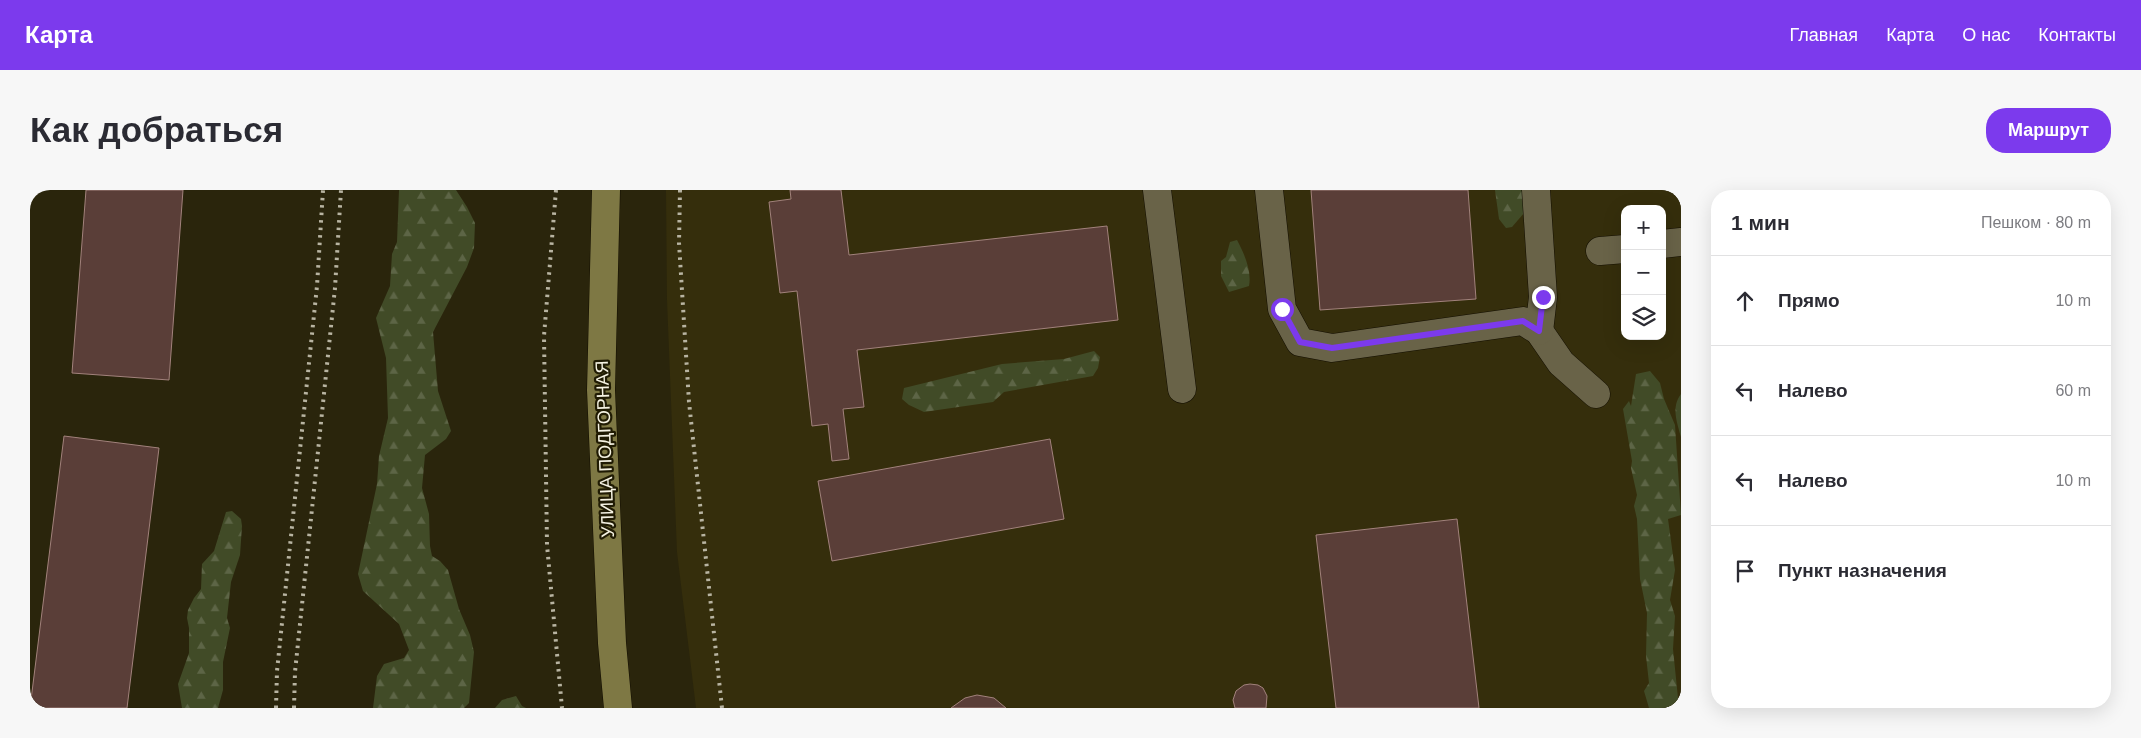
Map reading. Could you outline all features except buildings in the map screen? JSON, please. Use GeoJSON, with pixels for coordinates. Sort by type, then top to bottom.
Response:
{"type":"FeatureCollection","features":[{"type":"Feature","properties":{"kind":"main road","name":"УЛИЦА ПОДГОРНАЯ"},"geometry":{"type":"LineString","coordinates":[[606,190],[601,390],[612,643],[618,708]]}},
{"type":"Feature","properties":{"kind":"lane"},"geometry":{"type":"LineString","coordinates":[[1157,190],[1182,389]]}},
{"type":"Feature","properties":{"kind":"lane"},"geometry":{"type":"LineString","coordinates":[[1268,190],[1282,309],[1300,342],[1332,348],[1523,321],[1539,331],[1561,363],[1596,394]]}},
{"type":"Feature","properties":{"kind":"lane"},"geometry":{"type":"LineString","coordinates":[[1536,190],[1543,297],[1539,331]]}},
{"type":"Feature","properties":{"kind":"lane"},"geometry":{"type":"LineString","coordinates":[[1666,244],[1681,242]]}},
{"type":"Feature","properties":{"kind":"shaded area"},"geometry":{"type":"Polygon","coordinates":[[[666,190],[1681,190],[1681,708],[696,708],[677,552],[667,300],[666,190]]]}},
{"type":"Feature","properties":{"kind":"green space"},"geometry":{"type":"Polygon","coordinates":[[[399,190],[456,190],[475,223],[474,248],[467,267],[433,332],[438,391],[451,431],[446,439],[425,455],[422,488],[429,514],[432,556],[440,561],[448,570],[474,652],[469,703],[464,708],[373,708],[377,676],[384,664],[404,658],[409,650],[399,624],[363,591],[358,574],[377,484],[379,456],[388,418],[386,358],[376,318],[390,286],[392,254],[397,242],[399,190]]]}},
{"type":"Feature","properties":{"kind":"green space"},"geometry":{"type":"Polygon","coordinates":[[[1495,190],[1523,190],[1524,213],[1512,227],[1506,228],[1499,219],[1495,190]]]}},
{"type":"Feature","properties":{"kind":"green space"},"geometry":{"type":"Polygon","coordinates":[[[1237,240],[1245,256],[1250,280],[1249,286],[1229,292],[1221,276],[1221,261],[1226,257],[1230,242],[1237,240]]]}},
{"type":"Feature","properties":{"kind":"green space"},"geometry":{"type":"Polygon","coordinates":[[[1094,351],[1100,357],[1098,368],[1093,376],[1004,392],[993,402],[924,412],[909,405],[902,399],[904,388],[1002,364],[1064,359],[1094,351]]]}},
{"type":"Feature","properties":{"kind":"green space"},"geometry":{"type":"Polygon","coordinates":[[[1650,371],[1660,383],[1664,399],[1675,425],[1681,515],[1668,519],[1675,570],[1670,600],[1675,616],[1673,649],[1679,708],[1649,708],[1644,691],[1649,683],[1646,656],[1647,613],[1640,579],[1637,519],[1634,506],[1637,495],[1631,468],[1632,461],[1623,409],[1629,401],[1631,406],[1636,374],[1650,371]]]}},
{"type":"Feature","properties":{"kind":"green space"},"geometry":{"type":"Polygon","coordinates":[[[1681,394],[1681,437],[1676,404],[1681,394]]]}},
{"type":"Feature","properties":{"kind":"green space"},"geometry":{"type":"Polygon","coordinates":[[[232,511],[241,519],[242,526],[240,555],[231,582],[227,618],[230,628],[223,662],[223,690],[218,708],[182,708],[178,684],[189,653],[188,610],[201,589],[202,564],[214,551],[226,512],[232,511]]]}},
{"type":"Feature","properties":{"kind":"green space"},"geometry":{"type":"Polygon","coordinates":[[[516,696],[522,706],[526,708],[495,708],[502,700],[516,696]]]}},
{"type":"Feature","properties":{"kind":"railway"},"geometry":{"type":"LineString","coordinates":[[276,708],[277,671],[317,286],[323,190]]}},
{"type":"Feature","properties":{"kind":"railway"},"geometry":{"type":"LineString","coordinates":[[294,708],[295,672],[335,288],[341,190]]}},
{"type":"Feature","properties":{"kind":"railway"},"geometry":{"type":"LineString","coordinates":[[556,190],[544,336],[547,545],[562,708]]}},
{"type":"Feature","properties":{"kind":"railway"},"geometry":{"type":"LineString","coordinates":[[680,190],[679,243],[689,402],[722,708]]}},
{"type":"Feature","properties":{"kind":"route"},"geometry":{"type":"LineString","coordinates":[[1282,309],[1300,342],[1332,348],[1523,321],[1539,331],[1543,297]]}}]}
